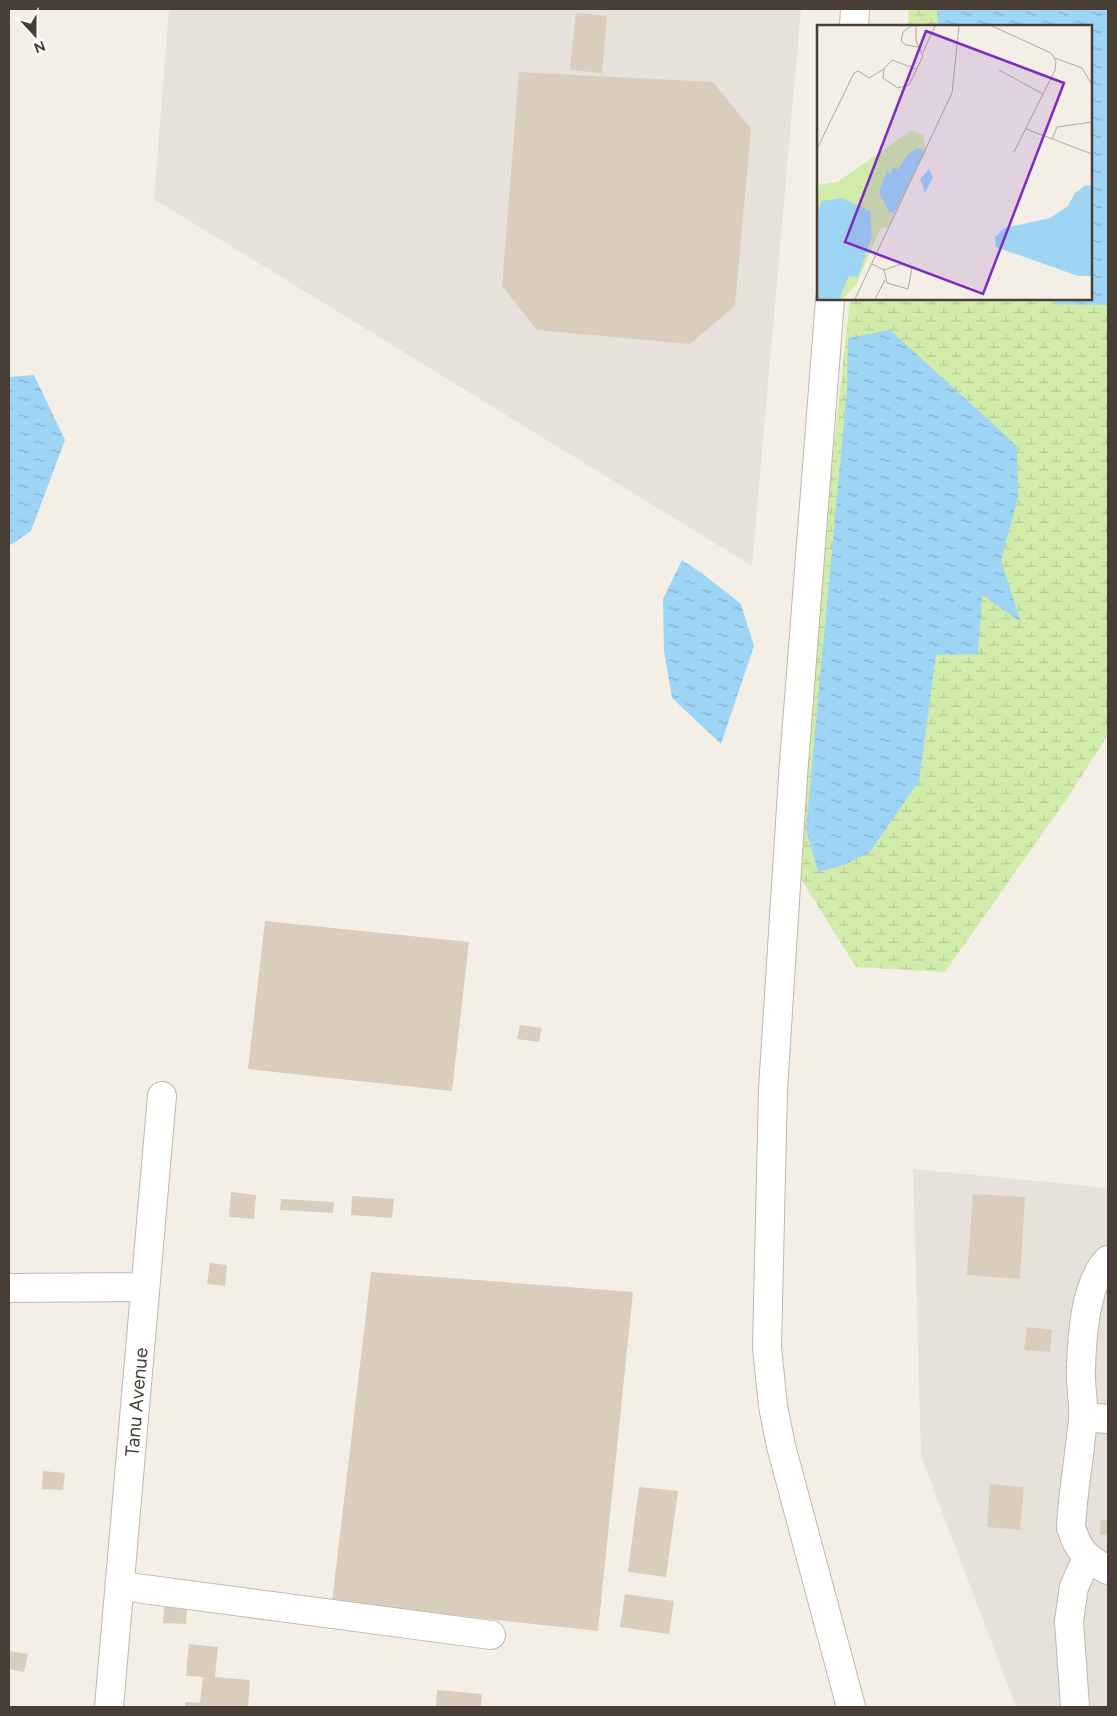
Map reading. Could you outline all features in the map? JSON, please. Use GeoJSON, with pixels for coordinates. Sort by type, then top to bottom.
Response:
{"type":"FeatureCollection","features":[{"type":"Feature","properties":{"kind":"street"},"geometry":{"type":"LineString","coordinates":[[854,25],[855,9]]}},
{"type":"Feature","properties":{"kind":"street"},"geometry":{"type":"LineString","coordinates":[[830,300],[793,776],[773,1089],[767,1347],[772,1406],[780,1446],[851,1707]]}},
{"type":"Feature","properties":{"kind":"street","name":"Tanu Avenue"},"geometry":{"type":"LineString","coordinates":[[109,1707],[162,1096]]}},
{"type":"Feature","properties":{"kind":"street"},"geometry":{"type":"LineString","coordinates":[[1075,1707],[1069,1621],[1074,1587],[1097,1564],[1074,1537],[1072,1527],[1077,1456],[1095,1418],[1081,1369],[1083,1336],[1093,1282],[1108,1260]]}},
{"type":"Feature","properties":{"kind":"street"},"geometry":{"type":"LineString","coordinates":[[9,1288],[145,1287]]}},
{"type":"Feature","properties":{"kind":"street"},"geometry":{"type":"LineString","coordinates":[[121,1586],[491,1635]]}},
{"type":"Feature","properties":{"kind":"shaded area"},"geometry":{"type":"Polygon","coordinates":[[[169,9],[801,9],[752,566],[154,199],[169,9]]]}},
{"type":"Feature","properties":{"kind":"shaded area"},"geometry":{"type":"Polygon","coordinates":[[[913,1169],[1108,1188],[1108,1707],[1016,1707],[921,1456],[913,1169]]]}},
{"type":"Feature","properties":{"kind":"green space"},"geometry":{"type":"Polygon","coordinates":[[[909,9],[1108,9],[1108,735],[1066,800],[945,972],[856,967],[789,860],[850,300],[1092,300],[1092,25],[908,25],[909,9]]]}},
{"type":"Feature","properties":{"kind":"water"},"geometry":{"type":"Polygon","coordinates":[[[937,9],[1108,9],[1108,305],[1059,304],[1052,300],[1092,300],[1092,25],[938,25],[937,9]]]}},
{"type":"Feature","properties":{"kind":"water"},"geometry":{"type":"Polygon","coordinates":[[[890,330],[1017,446],[1018,497],[1001,561],[1021,622],[982,595],[978,654],[936,655],[919,781],[870,852],[844,865],[818,872],[806,830],[847,389],[848,338],[890,330]]]}},
{"type":"Feature","properties":{"kind":"water"},"geometry":{"type":"Polygon","coordinates":[[[34,375],[65,440],[31,531],[9,546],[9,377],[34,375]]]}},
{"type":"Feature","properties":{"kind":"water"},"geometry":{"type":"Polygon","coordinates":[[[682,560],[741,604],[754,646],[721,744],[672,698],[664,651],[663,599],[682,560]]]}},
{"type":"Feature","properties":{"kind":"building"},"geometry":{"type":"Polygon","coordinates":[[[576,13],[607,16],[602,73],[570,70],[576,13]]]}},
{"type":"Feature","properties":{"kind":"building"},"geometry":{"type":"Polygon","coordinates":[[[519,72],[713,82],[751,129],[735,306],[690,344],[537,330],[502,286],[519,72]]]}},
{"type":"Feature","properties":{"kind":"building"},"geometry":{"type":"Polygon","coordinates":[[[265,921],[469,942],[452,1091],[248,1069],[265,921]]]}},
{"type":"Feature","properties":{"kind":"building"},"geometry":{"type":"Polygon","coordinates":[[[520,1025],[542,1028],[539,1042],[517,1039],[520,1025]]]}},
{"type":"Feature","properties":{"kind":"building"},"geometry":{"type":"Polygon","coordinates":[[[231,1192],[256,1195],[254,1219],[229,1217],[231,1192]]]}},
{"type":"Feature","properties":{"kind":"building"},"geometry":{"type":"Polygon","coordinates":[[[973,1194],[1025,1197],[1020,1279],[967,1275],[973,1194]]]}},
{"type":"Feature","properties":{"kind":"building"},"geometry":{"type":"Polygon","coordinates":[[[352,1196],[394,1199],[392,1218],[351,1215],[352,1196]]]}},
{"type":"Feature","properties":{"kind":"building"},"geometry":{"type":"Polygon","coordinates":[[[281,1199],[334,1202],[333,1213],[280,1210],[281,1199]]]}},
{"type":"Feature","properties":{"kind":"building"},"geometry":{"type":"Polygon","coordinates":[[[210,1263],[227,1265],[225,1286],[207,1284],[210,1263]]]}},
{"type":"Feature","properties":{"kind":"building"},"geometry":{"type":"Polygon","coordinates":[[[371,1272],[633,1292],[598,1631],[332,1602],[371,1272]]]}},
{"type":"Feature","properties":{"kind":"building"},"geometry":{"type":"Polygon","coordinates":[[[1027,1327],[1052,1330],[1050,1352],[1024,1350],[1027,1327]]]}},
{"type":"Feature","properties":{"kind":"building"},"geometry":{"type":"Polygon","coordinates":[[[43,1471],[65,1473],[63,1490],[42,1489],[43,1471]]]}},
{"type":"Feature","properties":{"kind":"building"},"geometry":{"type":"Polygon","coordinates":[[[990,1484],[1024,1487],[1020,1530],[987,1527],[990,1484]]]}},
{"type":"Feature","properties":{"kind":"building"},"geometry":{"type":"Polygon","coordinates":[[[639,1487],[678,1491],[666,1577],[628,1572],[639,1487]]]}},
{"type":"Feature","properties":{"kind":"building"},"geometry":{"type":"Polygon","coordinates":[[[1101,1520],[1108,1521],[1108,1535],[1100,1535],[1101,1520]]]}},
{"type":"Feature","properties":{"kind":"building"},"geometry":{"type":"Polygon","coordinates":[[[625,1594],[674,1601],[669,1634],[620,1627],[625,1594]]]}},
{"type":"Feature","properties":{"kind":"building"},"geometry":{"type":"Polygon","coordinates":[[[164,1607],[187,1608],[186,1624],[163,1623],[164,1607]]]}},
{"type":"Feature","properties":{"kind":"building"},"geometry":{"type":"Polygon","coordinates":[[[189,1644],[218,1647],[215,1677],[250,1680],[248,1707],[185,1707],[185,1702],[200,1703],[203,1677],[186,1676],[189,1644]]]}},
{"type":"Feature","properties":{"kind":"building"},"geometry":{"type":"Polygon","coordinates":[[[9,1651],[28,1654],[24,1672],[9,1669],[9,1651]]]}},
{"type":"Feature","properties":{"kind":"building"},"geometry":{"type":"Polygon","coordinates":[[[437,1690],[482,1694],[481,1707],[436,1707],[437,1690]]]}}]}
